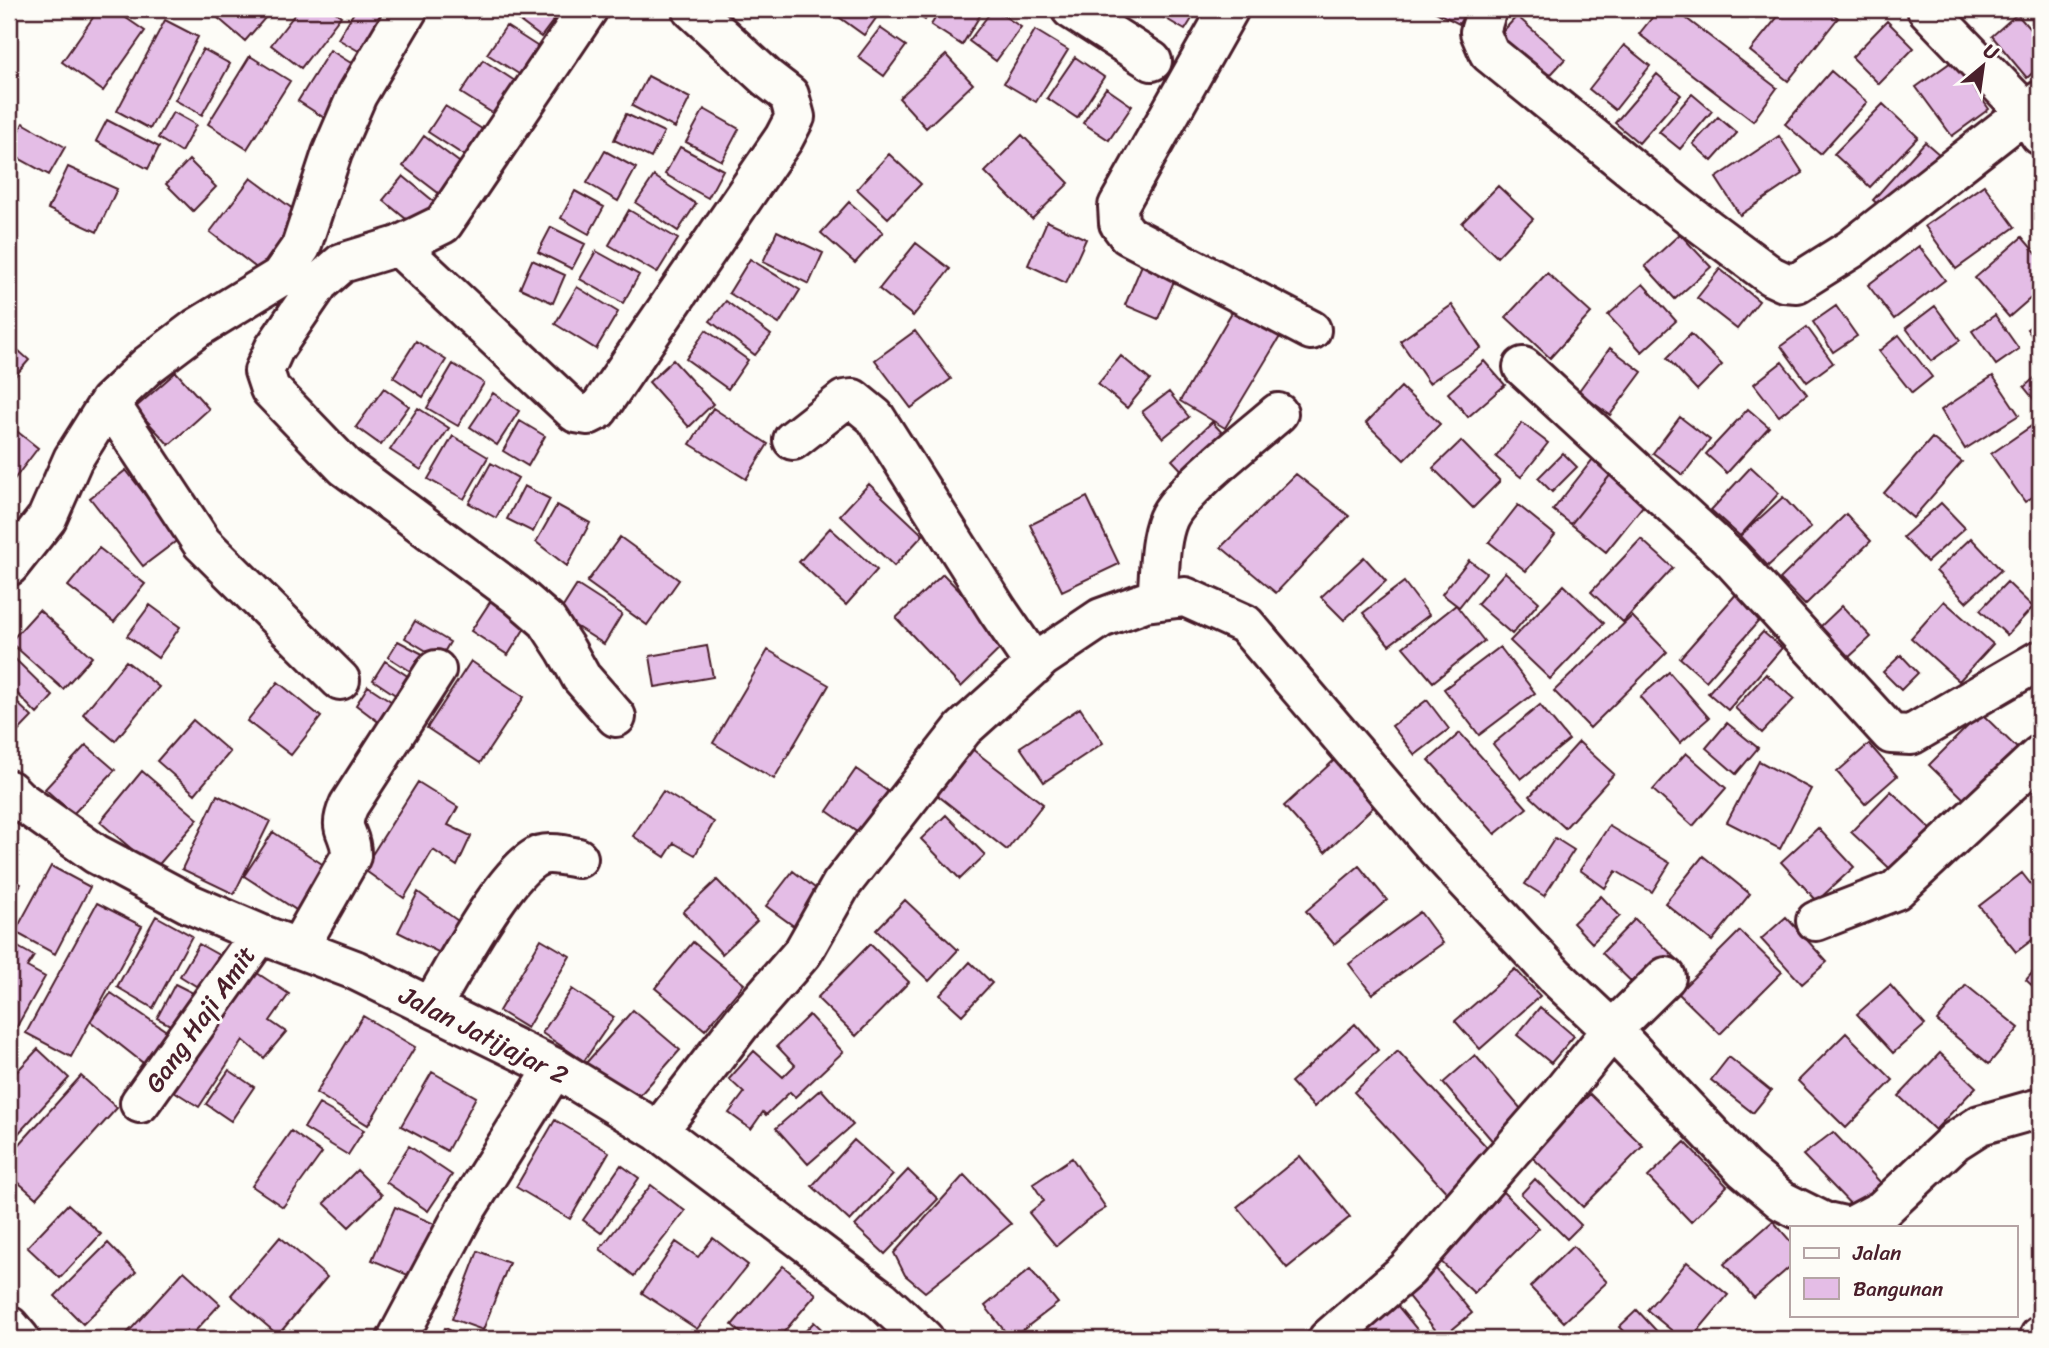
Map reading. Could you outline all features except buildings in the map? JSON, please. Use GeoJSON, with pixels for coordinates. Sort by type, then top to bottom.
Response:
{"type":"FeatureCollection","features":[{"type":"Feature","properties":{"kind":"street"},"geometry":{"type":"LineString","coordinates":[[9,566],[47,518],[73,458],[109,402],[148,365],[197,328],[280,277],[301,247],[332,153],[358,95],[408,9]]}},
{"type":"Feature","properties":{"kind":"street"},"geometry":{"type":"LineString","coordinates":[[588,9],[443,224],[398,246],[342,263],[319,283],[274,349],[264,371],[270,389],[345,467],[517,595],[547,621],[581,677],[616,716]]}},
{"type":"Feature","properties":{"kind":"street"},"geometry":{"type":"LineString","coordinates":[[398,246],[576,412],[588,415],[598,410],[795,117],[789,95],[692,9]]}},
{"type":"Feature","properties":{"kind":"street"},"geometry":{"type":"LineString","coordinates":[[1071,9],[1152,61]]}},
{"type":"Feature","properties":{"kind":"street"},"geometry":{"type":"LineString","coordinates":[[1229,9],[1118,206],[1119,223],[1128,235],[1311,330]]}},
{"type":"Feature","properties":{"kind":"street"},"geometry":{"type":"LineString","coordinates":[[1487,9],[1480,32],[1489,53],[1684,211],[1771,276],[1784,282],[1797,283],[1851,249],[2035,116],[1927,9]]}},
{"type":"Feature","properties":{"kind":"street"},"geometry":{"type":"LineString","coordinates":[[1523,367],[1732,560],[1891,734],[1911,735],[2040,662]]}},
{"type":"Feature","properties":{"kind":"street"},"geometry":{"type":"LineString","coordinates":[[793,440],[844,400],[853,400],[875,417],[1034,665]]}},
{"type":"Feature","properties":{"kind":"street"},"geometry":{"type":"LineString","coordinates":[[109,402],[202,543],[340,680]]}},
{"type":"Feature","properties":{"kind":"street"},"geometry":{"type":"LineString","coordinates":[[1157,600],[1163,541],[1170,515],[1199,482],[1278,414]]}},
{"type":"Feature","properties":{"kind":"street"},"geometry":{"type":"LineString","coordinates":[[658,1131],[742,1021],[803,953],[841,885],[963,729],[1034,665],[1101,618],[1145,602],[1185,597],[1245,624],[1436,848],[1555,976],[1612,1030],[1744,1169],[1782,1201],[1822,1221],[1845,1226]]}},
{"type":"Feature","properties":{"kind":"street"},"geometry":{"type":"LineString","coordinates":[[299,947],[351,856],[349,840],[342,827],[343,817],[436,670]]}},
{"type":"Feature","properties":{"kind":"street"},"geometry":{"type":"LineString","coordinates":[[1816,920],[1896,890],[2040,755]]}},
{"type":"Feature","properties":{"kind":"street","name":"Jalan Jatijajar 2"},"geometry":{"type":"LineString","coordinates":[[9,790],[96,854],[191,904],[355,970],[555,1068],[658,1131],[882,1300],[924,1339]]}},
{"type":"Feature","properties":{"kind":"street"},"geometry":{"type":"LineString","coordinates":[[431,1007],[485,919],[521,867],[541,855],[578,858]]}},
{"type":"Feature","properties":{"kind":"street","name":"Gang Haji Amit"},"geometry":{"type":"LineString","coordinates":[[140,1103],[260,934]]}},
{"type":"Feature","properties":{"kind":"street"},"geometry":{"type":"LineString","coordinates":[[1328,1339],[1407,1270],[1558,1097],[1612,1030],[1666,977]]}},
{"type":"Feature","properties":{"kind":"street"},"geometry":{"type":"LineString","coordinates":[[397,1339],[465,1211],[555,1068]]}},
{"type":"Feature","properties":{"kind":"street"},"geometry":{"type":"LineString","coordinates":[[1852,1226],[1882,1210],[1955,1141],[1980,1125],[2040,1108]]}},
{"type":"Feature","properties":{"kind":"street"},"geometry":{"type":"LineString","coordinates":[[9,1325],[20,1339]]}}]}
